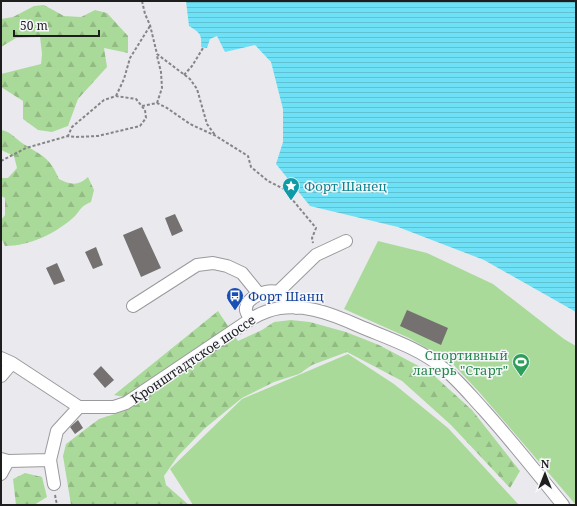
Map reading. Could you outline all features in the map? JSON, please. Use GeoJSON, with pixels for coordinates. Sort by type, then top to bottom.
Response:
{"type":"FeatureCollection","features":[{"type":"Feature","properties":{"kind":"street"},"geometry":{"type":"LineString","coordinates":[[278,292],[316,255],[346,240]]}},
{"type":"Feature","properties":{"kind":"street"},"geometry":{"type":"LineString","coordinates":[[133,306],[197,265],[213,263],[227,266],[242,273],[259,294]]}},
{"type":"Feature","properties":{"kind":"street"},"geometry":{"type":"LineString","coordinates":[[251,319],[246,308],[248,302],[259,294],[269,291],[278,292],[296,308]]}},
{"type":"Feature","properties":{"kind":"street","name":"Кронштадтское шоссе"},"geometry":{"type":"LineString","coordinates":[[79,407],[114,407],[126,403],[251,319],[266,311],[278,308],[316,310],[340,317],[404,345],[425,356],[442,368],[462,386],[495,422],[564,505]]}},
{"type":"Feature","properties":{"kind":"street"},"geometry":{"type":"LineString","coordinates":[[1,376],[6,360],[79,407],[57,431],[50,460],[54,484]]}},
{"type":"Feature","properties":{"kind":"street"},"geometry":{"type":"LineString","coordinates":[[1,474],[4,460],[50,460]]}},
{"type":"Feature","properties":{"kind":"path"},"geometry":{"type":"LineString","coordinates":[[142,1],[145,14],[150,25],[161,72],[162,88],[157,103]]}},
{"type":"Feature","properties":{"kind":"path"},"geometry":{"type":"LineString","coordinates":[[116,96],[124,79],[130,58],[150,25]]}},
{"type":"Feature","properties":{"kind":"path"},"geometry":{"type":"LineString","coordinates":[[184,75],[192,66],[203,48]]}},
{"type":"Feature","properties":{"kind":"path"},"geometry":{"type":"LineString","coordinates":[[157,54],[190,78],[197,89],[207,124],[216,136]]}},
{"type":"Feature","properties":{"kind":"path"},"geometry":{"type":"LineString","coordinates":[[1,161],[26,148],[68,136],[98,136],[140,126],[146,118],[145,110],[136,98],[116,96],[104,100],[72,127],[68,136]]}},
{"type":"Feature","properties":{"kind":"path"},"geometry":{"type":"LineString","coordinates":[[142,106],[157,103],[190,124],[216,136],[248,156],[251,167],[268,181],[293,195],[291,198],[316,228],[312,238],[316,255]]}},
{"type":"Feature","properties":{"kind":"green space"},"geometry":{"type":"Polygon","coordinates":[[[44,5],[64,16],[81,17],[95,10],[107,13],[128,36],[128,53],[104,48],[107,67],[78,99],[68,126],[52,132],[38,130],[23,119],[23,101],[1,87],[1,74],[41,64],[42,54],[40,37],[16,38],[1,47],[1,19],[13,17],[34,6],[44,5]]]}},
{"type":"Feature","properties":{"kind":"green space"},"geometry":{"type":"Polygon","coordinates":[[[1,130],[10,133],[22,143],[44,157],[52,166],[59,179],[74,184],[81,182],[88,177],[94,190],[91,202],[83,206],[68,222],[52,233],[24,244],[5,246],[1,238],[1,220],[5,215],[5,198],[1,196],[1,178],[8,178],[17,168],[14,156],[1,150],[1,130]]]}},
{"type":"Feature","properties":{"kind":"green space","name":"Спортивный лагерь \"Старт\""},"geometry":{"type":"Polygon","coordinates":[[[378,241],[427,253],[493,284],[564,339],[576,346],[576,505],[479,392],[451,362],[409,338],[344,309],[378,241]]]}},
{"type":"Feature","properties":{"kind":"green space"},"geometry":{"type":"Polygon","coordinates":[[[218,311],[238,341],[262,330],[274,322],[291,320],[310,322],[346,332],[379,345],[430,372],[472,410],[520,471],[510,488],[451,425],[402,381],[347,352],[312,365],[299,374],[274,382],[242,398],[204,429],[178,456],[164,476],[166,485],[189,505],[71,505],[63,456],[66,444],[99,419],[124,411],[139,400],[114,395],[218,311]]]}},
{"type":"Feature","properties":{"kind":"green space"},"geometry":{"type":"Polygon","coordinates":[[[348,354],[394,384],[448,428],[519,505],[193,505],[170,469],[242,399],[348,354]]]}},
{"type":"Feature","properties":{"kind":"green space"},"geometry":{"type":"Polygon","coordinates":[[[25,473],[42,477],[47,497],[34,505],[16,505],[13,479],[25,473]]]}},
{"type":"Feature","properties":{"kind":"water"},"geometry":{"type":"Polygon","coordinates":[[[186,1],[576,1],[576,312],[484,260],[398,227],[310,206],[276,164],[283,142],[283,109],[271,62],[255,45],[225,52],[217,36],[210,39],[207,48],[201,47],[200,34],[189,26],[186,1]]]}},
{"type":"Feature","properties":{"kind":"building"},"geometry":{"type":"Polygon","coordinates":[[[175,214],[183,231],[172,236],[165,218],[175,214]]]}},
{"type":"Feature","properties":{"kind":"building"},"geometry":{"type":"Polygon","coordinates":[[[142,227],[161,268],[141,277],[123,235],[142,227]]]}},
{"type":"Feature","properties":{"kind":"building"},"geometry":{"type":"Polygon","coordinates":[[[96,247],[103,265],[93,269],[85,252],[96,247]]]}},
{"type":"Feature","properties":{"kind":"building"},"geometry":{"type":"Polygon","coordinates":[[[57,263],[65,281],[54,285],[46,268],[57,263]]]}},
{"type":"Feature","properties":{"kind":"building"},"geometry":{"type":"Polygon","coordinates":[[[407,310],[448,328],[441,345],[400,326],[407,310]]]}},
{"type":"Feature","properties":{"kind":"building"},"geometry":{"type":"Polygon","coordinates":[[[101,366],[114,380],[105,388],[93,374],[101,366]]]}},
{"type":"Feature","properties":{"kind":"building"},"geometry":{"type":"Polygon","coordinates":[[[78,420],[83,428],[75,434],[70,427],[78,420]]]}},
{"type":"Feature","properties":{"kind":"place","name":"Форт Шанец"},"geometry":{"type":"Point","coordinates":[291,201]}},
{"type":"Feature","properties":{"kind":"place","name":"Форт Шанц"},"geometry":{"type":"Point","coordinates":[235,311]}},
{"type":"Feature","properties":{"kind":"place","name":"Спортивный лагерь \"Старт\""},"geometry":{"type":"Point","coordinates":[521,377]}}]}
